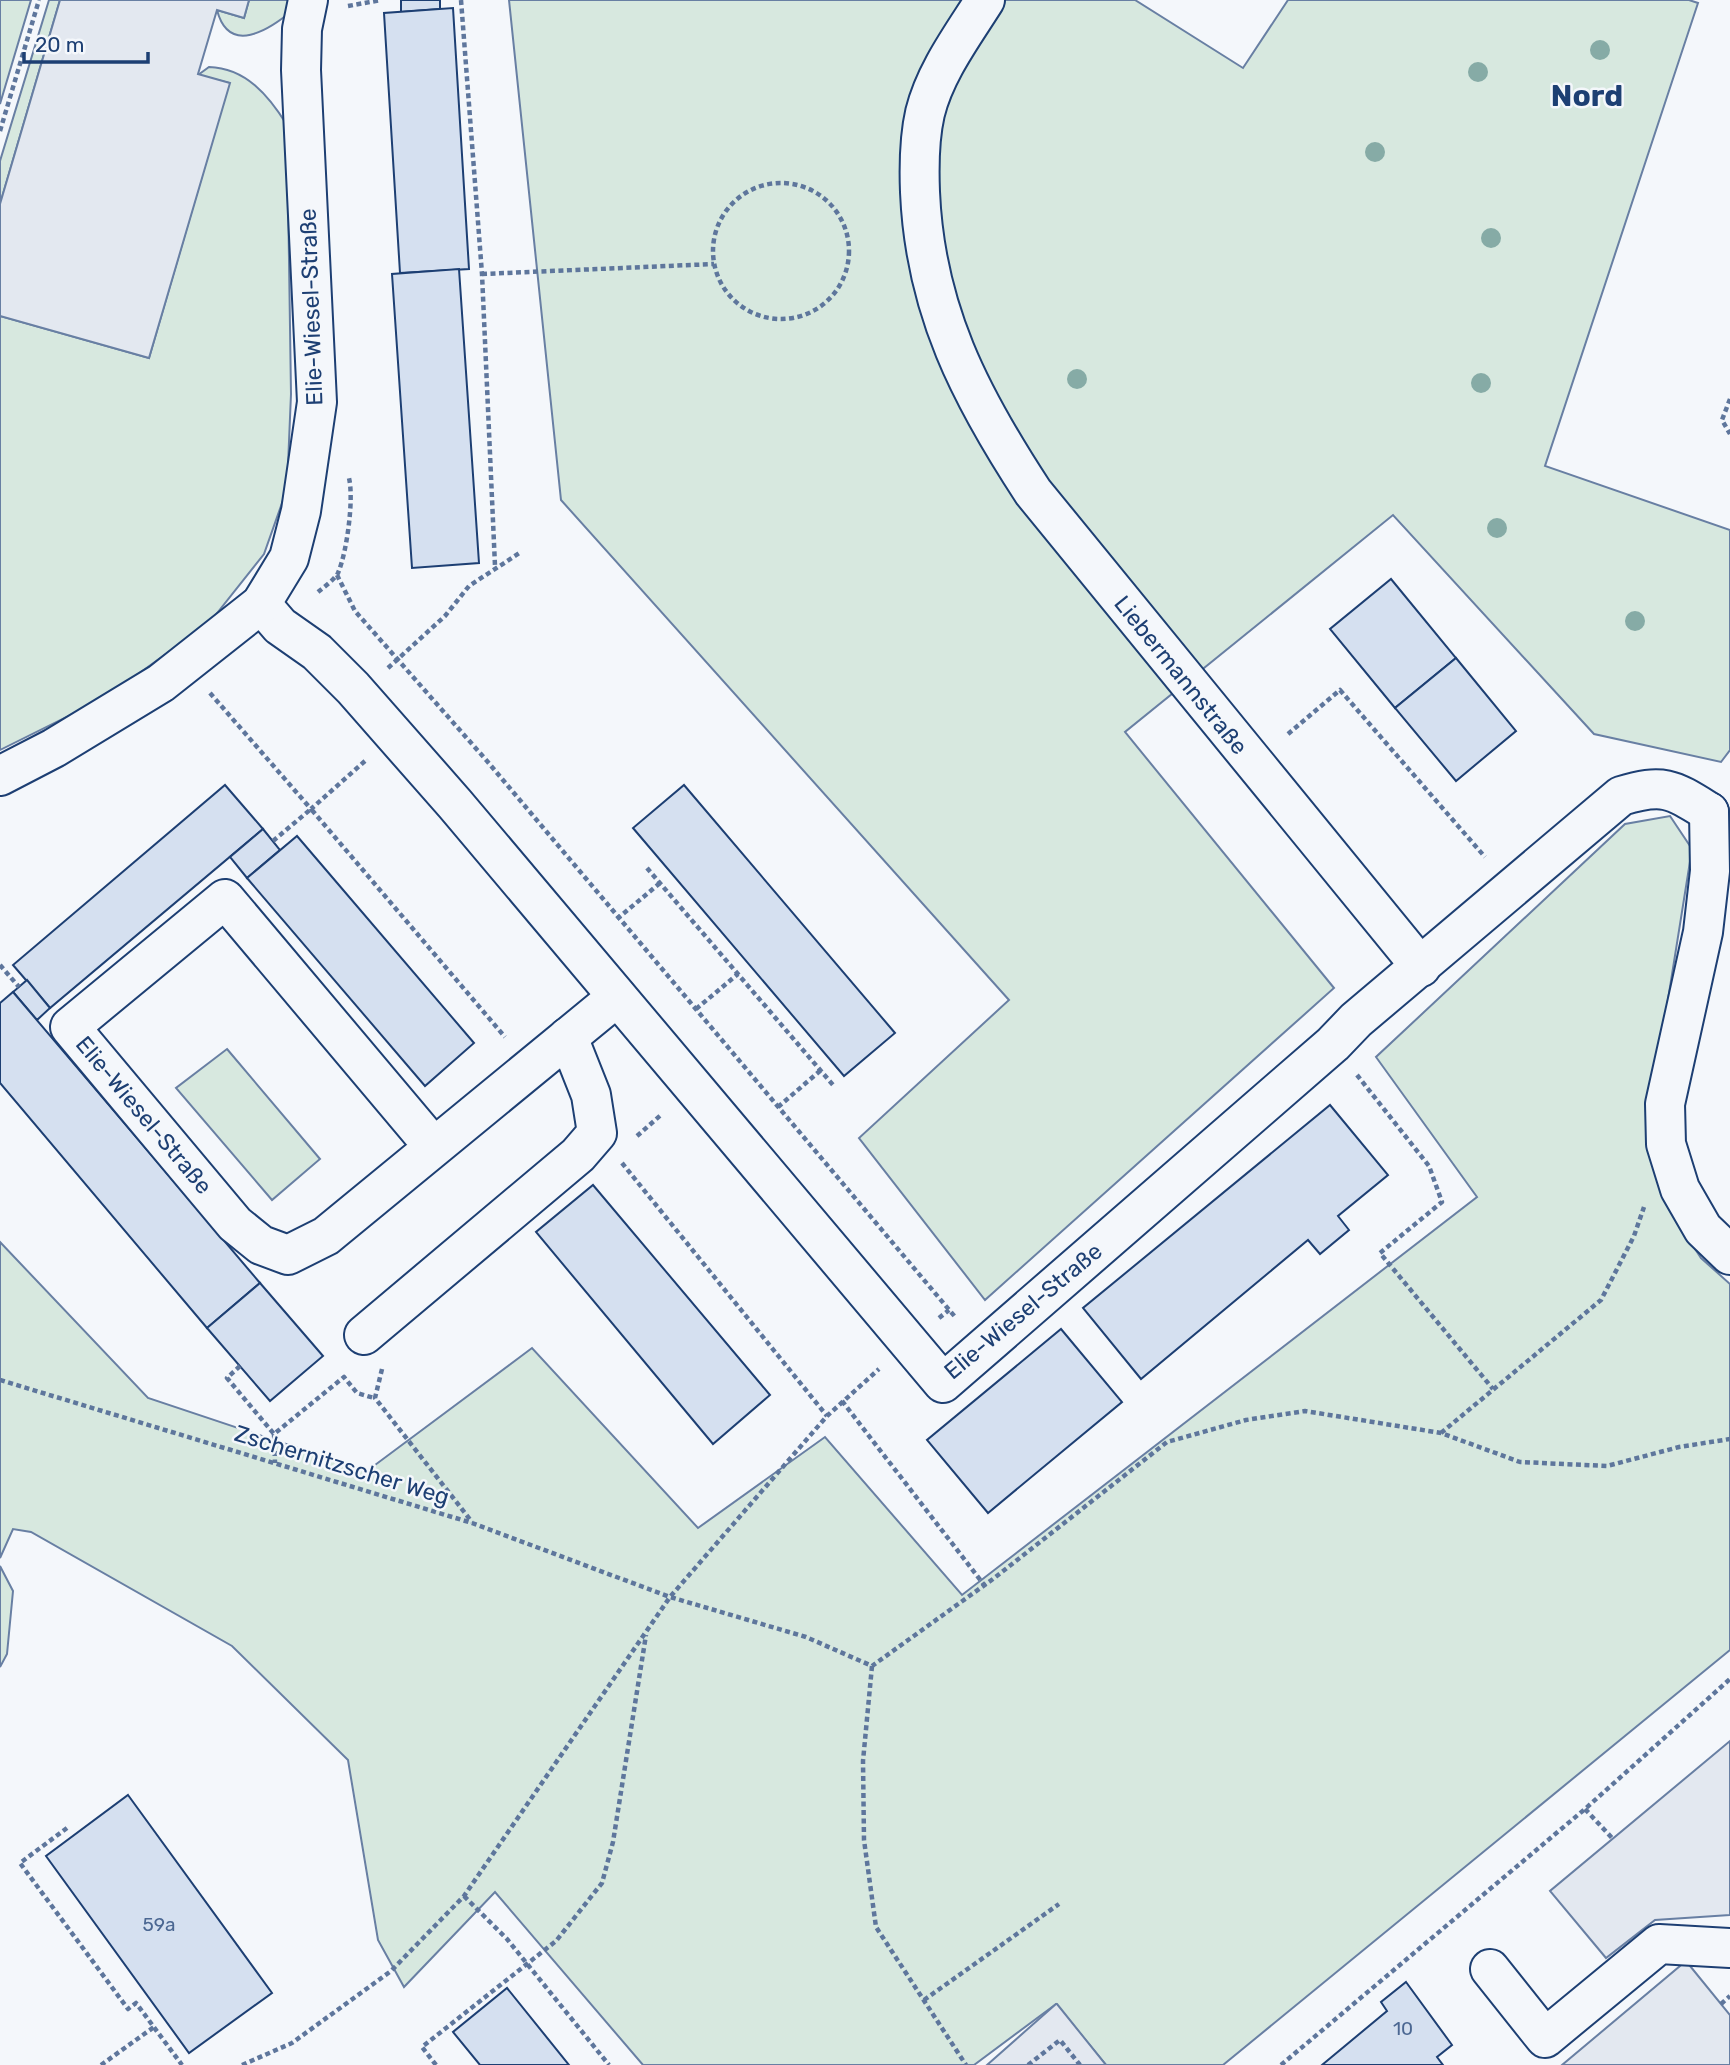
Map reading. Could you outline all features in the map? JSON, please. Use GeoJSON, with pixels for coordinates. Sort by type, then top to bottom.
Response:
{"type":"FeatureCollection","features":[{"type":"Feature","properties":{"kind":"street","name":"Liebermannstraße"},"geometry":{"type":"LineString","coordinates":[[985,0],[943,69],[929,101],[919,159],[922,243],[947,335],[992,430],[1034,492],[1421,967]]}},
{"type":"Feature","properties":{"kind":"street","name":"Elie-Wiesel-Straße"},"geometry":{"type":"LineString","coordinates":[[0,776],[54,748],[161,683],[261,604],[289,558],[301,512],[317,402],[301,70],[302,29],[322,4]]}},
{"type":"Feature","properties":{"kind":"street","name":"Elie-Wiesel-Straße"},"geometry":{"type":"LineString","coordinates":[[261,604],[280,626],[317,652],[395,736],[943,1383],[1333,1044],[1356,1020],[1421,967]]}},
{"type":"Feature","properties":{"kind":"street"},"geometry":{"type":"LineString","coordinates":[[1421,967],[1621,796],[1652,787],[1720,800],[1703,932],[1665,1104],[1666,1144],[1680,1189],[1697,1219],[1730,1255]]}},
{"type":"Feature","properties":{"kind":"street","name":"Elie-Wiesel-Straße"},"geometry":{"type":"LineString","coordinates":[[433,1146],[225,899],[70,1027],[235,1224],[261,1245],[288,1255],[326,1236],[530,1065],[617,997]]}},
{"type":"Feature","properties":{"kind":"street"},"geometry":{"type":"LineString","coordinates":[[364,1335],[578,1155],[606,1144],[591,1095],[568,1037]]}},
{"type":"Feature","properties":{"kind":"street"},"geometry":{"type":"LineString","coordinates":[[1490,1969],[1545,2038],[1659,1944],[1730,1948]]}},
{"type":"Feature","properties":{"kind":"path"},"geometry":{"type":"LineString","coordinates":[[0,131],[39,0]]}},
{"type":"Feature","properties":{"kind":"path"},"geometry":{"type":"LineString","coordinates":[[322,4],[381,0]]}},
{"type":"Feature","properties":{"kind":"path"},"geometry":{"type":"LineString","coordinates":[[459,0],[482,274],[495,566]]}},
{"type":"Feature","properties":{"kind":"path"},"geometry":{"type":"LineString","coordinates":[[792,184],[816,193],[832,206],[845,226],[849,245],[847,267],[839,286],[824,304],[804,315],[783,319],[755,314],[735,302],[722,286],[715,264],[713,244],[720,222],[730,206],[747,192],[768,185],[792,184]]}},
{"type":"Feature","properties":{"kind":"path"},"geometry":{"type":"LineString","coordinates":[[482,274],[715,264]]}},
{"type":"Feature","properties":{"kind":"path"},"geometry":{"type":"LineString","coordinates":[[1730,399],[1723,420],[1730,434]]}},
{"type":"Feature","properties":{"kind":"path"},"geometry":{"type":"LineString","coordinates":[[398,660],[444,616],[469,586],[495,566],[521,552]]}},
{"type":"Feature","properties":{"kind":"path"},"geometry":{"type":"LineString","coordinates":[[337,575],[355,611],[984,1349]]}},
{"type":"Feature","properties":{"kind":"path"},"geometry":{"type":"LineString","coordinates":[[204,686],[530,1065]]}},
{"type":"Feature","properties":{"kind":"path"},"geometry":{"type":"LineString","coordinates":[[1288,734],[1340,690],[1513,890]]}},
{"type":"Feature","properties":{"kind":"path"},"geometry":{"type":"LineString","coordinates":[[273,841],[395,736]]}},
{"type":"Feature","properties":{"kind":"path"},"geometry":{"type":"LineString","coordinates":[[647,867],[833,1085]]}},
{"type":"Feature","properties":{"kind":"path"},"geometry":{"type":"LineString","coordinates":[[617,919],[660,883]]}},
{"type":"Feature","properties":{"kind":"path"},"geometry":{"type":"LineString","coordinates":[[0,965],[2,972],[19,987]]}},
{"type":"Feature","properties":{"kind":"path"},"geometry":{"type":"LineString","coordinates":[[696,1009],[738,974]]}},
{"type":"Feature","properties":{"kind":"path"},"geometry":{"type":"LineString","coordinates":[[1333,1044],[1429,1166],[1442,1202],[1380,1253],[1493,1390]]}},
{"type":"Feature","properties":{"kind":"path"},"geometry":{"type":"LineString","coordinates":[[778,1107],[821,1070]]}},
{"type":"Feature","properties":{"kind":"path"},"geometry":{"type":"LineString","coordinates":[[691,1087],[606,1144],[827,1416]]}},
{"type":"Feature","properties":{"kind":"path"},"geometry":{"type":"LineString","coordinates":[[1441,1433],[1601,1300],[1634,1236],[1666,1144]]}},
{"type":"Feature","properties":{"kind":"path"},"geometry":{"type":"LineString","coordinates":[[242,2065],[292,2043],[391,1971],[464,1896],[670,1597],[827,1416],[949,1310]]}},
{"type":"Feature","properties":{"kind":"path"},"geometry":{"type":"LineString","coordinates":[[364,1335],[385,1359],[375,1398]]}},
{"type":"Feature","properties":{"kind":"path"},"geometry":{"type":"LineString","coordinates":[[240,1366],[227,1378],[274,1434],[275,1463]]}},
{"type":"Feature","properties":{"kind":"path"},"geometry":{"type":"LineString","coordinates":[[274,1434],[344,1377],[357,1392],[375,1398],[472,1523]]}},
{"type":"Feature","properties":{"kind":"path","name":"Zschernitzscher Weg"},"geometry":{"type":"LineString","coordinates":[[0,1380],[472,1523],[670,1597],[806,1637],[872,1666]]}},
{"type":"Feature","properties":{"kind":"path"},"geometry":{"type":"LineString","coordinates":[[842,1401],[985,1586]]}},
{"type":"Feature","properties":{"kind":"path"},"geometry":{"type":"LineString","coordinates":[[966,2065],[876,1927],[864,1840],[863,1787],[872,1666],[985,1586],[1167,1442],[1246,1420],[1305,1411],[1441,1433],[1520,1462],[1607,1466],[1679,1447],[1730,1439]]}},
{"type":"Feature","properties":{"kind":"path"},"geometry":{"type":"LineString","coordinates":[[436,2065],[422,2046],[556,1941],[602,1883],[613,1842],[646,1632]]}},
{"type":"Feature","properties":{"kind":"path"},"geometry":{"type":"LineString","coordinates":[[1281,2065],[1585,1809],[1730,1679]]}},
{"type":"Feature","properties":{"kind":"path"},"geometry":{"type":"LineString","coordinates":[[1585,1809],[1613,1839]]}},
{"type":"Feature","properties":{"kind":"path"},"geometry":{"type":"LineString","coordinates":[[67,1828],[20,1863],[128,2009],[136,2003],[182,2065]]}},
{"type":"Feature","properties":{"kind":"path"},"geometry":{"type":"LineString","coordinates":[[464,1896],[507,1939],[609,2065]]}},
{"type":"Feature","properties":{"kind":"path"},"geometry":{"type":"LineString","coordinates":[[924,2000],[1059,1904]]}},
{"type":"Feature","properties":{"kind":"path"},"geometry":{"type":"LineString","coordinates":[[1721,2004],[1730,1996]]}},
{"type":"Feature","properties":{"kind":"path"},"geometry":{"type":"LineString","coordinates":[[101,2065],[153,2027]]}},
{"type":"Feature","properties":{"kind":"path"},"geometry":{"type":"LineString","coordinates":[[1028,2065],[1060,2040],[1080,2065]]}},
{"type":"Feature","properties":{"kind":"shaded area"},"geometry":{"type":"Polygon","coordinates":[[[0,0],[31,0],[0,104],[0,0]]]}},
{"type":"Feature","properties":{"kind":"shaded area"},"geometry":{"type":"Polygon","coordinates":[[[49,0],[60,0],[0,204],[0,161],[49,0]]]}},
{"type":"Feature","properties":{"kind":"shaded area"},"geometry":{"type":"Polygon","coordinates":[[[60,0],[249,0],[244,18],[217,10],[198,74],[230,83],[149,358],[0,316],[0,204],[60,0]]]}},
{"type":"Feature","properties":{"kind":"shaded area"},"geometry":{"type":"Polygon","coordinates":[[[249,0],[293,0],[293,10],[262,31],[250,35],[231,32],[223,24],[217,10],[244,18],[249,0]]]}},
{"type":"Feature","properties":{"kind":"shaded area"},"geometry":{"type":"Polygon","coordinates":[[[509,0],[1135,0],[1243,68],[1288,0],[1689,0],[1698,3],[1545,466],[1730,530],[1730,750],[1721,762],[1594,734],[1393,515],[1125,732],[1334,988],[985,1300],[859,1138],[1009,1000],[561,500],[509,0]]]}},
{"type":"Feature","properties":{"kind":"shaded area"},"geometry":{"type":"Polygon","coordinates":[[[209,67],[234,72],[245,78],[264,94],[287,125],[291,394],[287,489],[264,554],[210,622],[105,698],[0,750],[0,316],[149,358],[229,83],[198,75],[209,67]]]}},
{"type":"Feature","properties":{"kind":"shaded area"},"geometry":{"type":"Polygon","coordinates":[[[1670,816],[1692,849],[1648,1125],[1668,1207],[1701,1258],[1730,1284],[1730,1650],[1223,2065],[1106,2065],[1056,2004],[974,2065],[643,2065],[495,1892],[404,1987],[378,1940],[348,1760],[232,1646],[31,1532],[13,1529],[0,1558],[0,1242],[148,1398],[367,1471],[532,1348],[698,1528],[825,1437],[962,1595],[1477,1197],[1376,1057],[1625,824],[1670,816]]]}},
{"type":"Feature","properties":{"kind":"shaded area"},"geometry":{"type":"Polygon","coordinates":[[[227,1049],[320,1159],[272,1200],[176,1088],[227,1049]]]}},
{"type":"Feature","properties":{"kind":"shaded area"},"geometry":{"type":"Polygon","coordinates":[[[0,1566],[13,1591],[7,1654],[0,1667],[0,1566]]]}},
{"type":"Feature","properties":{"kind":"shaded area"},"geometry":{"type":"Polygon","coordinates":[[[1730,1741],[1730,1915],[1655,1920],[1606,1958],[1550,1891],[1730,1741]]]}},
{"type":"Feature","properties":{"kind":"shaded area"},"geometry":{"type":"Polygon","coordinates":[[[1686,1961],[1730,2015],[1730,2065],[1562,2065],[1686,1961]]]}},
{"type":"Feature","properties":{"kind":"shaded area"},"geometry":{"type":"Polygon","coordinates":[[[1056,2004],[1106,2065],[987,2065],[1056,2004]]]}},
{"type":"Feature","properties":{"kind":"building"},"geometry":{"type":"Polygon","coordinates":[[[401,0],[440,0],[440,9],[401,12],[401,0]]]}},
{"type":"Feature","properties":{"kind":"building"},"geometry":{"type":"Polygon","coordinates":[[[453,8],[469,269],[400,273],[384,13],[453,8]]]}},
{"type":"Feature","properties":{"kind":"building"},"geometry":{"type":"Polygon","coordinates":[[[459,269],[479,563],[412,568],[392,274],[459,269]]]}},
{"type":"Feature","properties":{"kind":"building"},"geometry":{"type":"Polygon","coordinates":[[[1391,579],[1456,658],[1395,708],[1330,629],[1391,579]]]}},
{"type":"Feature","properties":{"kind":"building"},"geometry":{"type":"Polygon","coordinates":[[[1456,658],[1516,731],[1456,781],[1395,708],[1456,658]]]}},
{"type":"Feature","properties":{"kind":"building"},"geometry":{"type":"Polygon","coordinates":[[[225,785],[263,829],[50,1008],[13,965],[225,785]]]}},
{"type":"Feature","properties":{"kind":"building"},"geometry":{"type":"Polygon","coordinates":[[[684,785],[895,1033],[844,1076],[633,828],[684,785]]]}},
{"type":"Feature","properties":{"kind":"building"},"geometry":{"type":"Polygon","coordinates":[[[263,829],[280,850],[247,878],[230,857],[263,829]]]}},
{"type":"Feature","properties":{"kind":"building"},"geometry":{"type":"Polygon","coordinates":[[[297,836],[474,1043],[425,1086],[247,878],[297,836]]]}},
{"type":"Feature","properties":{"kind":"building"},"geometry":{"type":"Polygon","coordinates":[[[27,980],[50,1008],[37,1020],[13,992],[27,980]]]}},
{"type":"Feature","properties":{"kind":"building"},"geometry":{"type":"Polygon","coordinates":[[[13,992],[260,1283],[207,1328],[0,1083],[0,1003],[13,992]]]}},
{"type":"Feature","properties":{"kind":"building"},"geometry":{"type":"Polygon","coordinates":[[[1330,1105],[1388,1175],[1338,1216],[1349,1230],[1320,1254],[1308,1240],[1141,1379],[1083,1308],[1330,1105]]]}},
{"type":"Feature","properties":{"kind":"building"},"geometry":{"type":"Polygon","coordinates":[[[593,1185],[770,1395],[713,1444],[536,1232],[593,1185]]]}},
{"type":"Feature","properties":{"kind":"building"},"geometry":{"type":"Polygon","coordinates":[[[260,1283],[323,1356],[270,1401],[207,1328],[260,1283]]]}},
{"type":"Feature","properties":{"kind":"building"},"geometry":{"type":"Polygon","coordinates":[[[1061,1329],[1122,1402],[988,1513],[927,1440],[1061,1329]]]}},
{"type":"Feature","properties":{"kind":"building"},"geometry":{"type":"Polygon","coordinates":[[[128,1795],[272,1993],[189,2053],[46,1856],[128,1795]]]}},
{"type":"Feature","properties":{"kind":"building"},"geometry":{"type":"Polygon","coordinates":[[[1406,1982],[1452,2045],[1437,2057],[1443,2065],[1322,2065],[1387,2011],[1381,2002],[1406,1982]]]}},
{"type":"Feature","properties":{"kind":"building"},"geometry":{"type":"Polygon","coordinates":[[[507,1988],[569,2065],[480,2065],[453,2032],[507,1988]]]}},
{"type":"Feature","properties":{"kind":"district","name":"Nord"},"geometry":{"type":"Point","coordinates":[1587,96]}}]}
